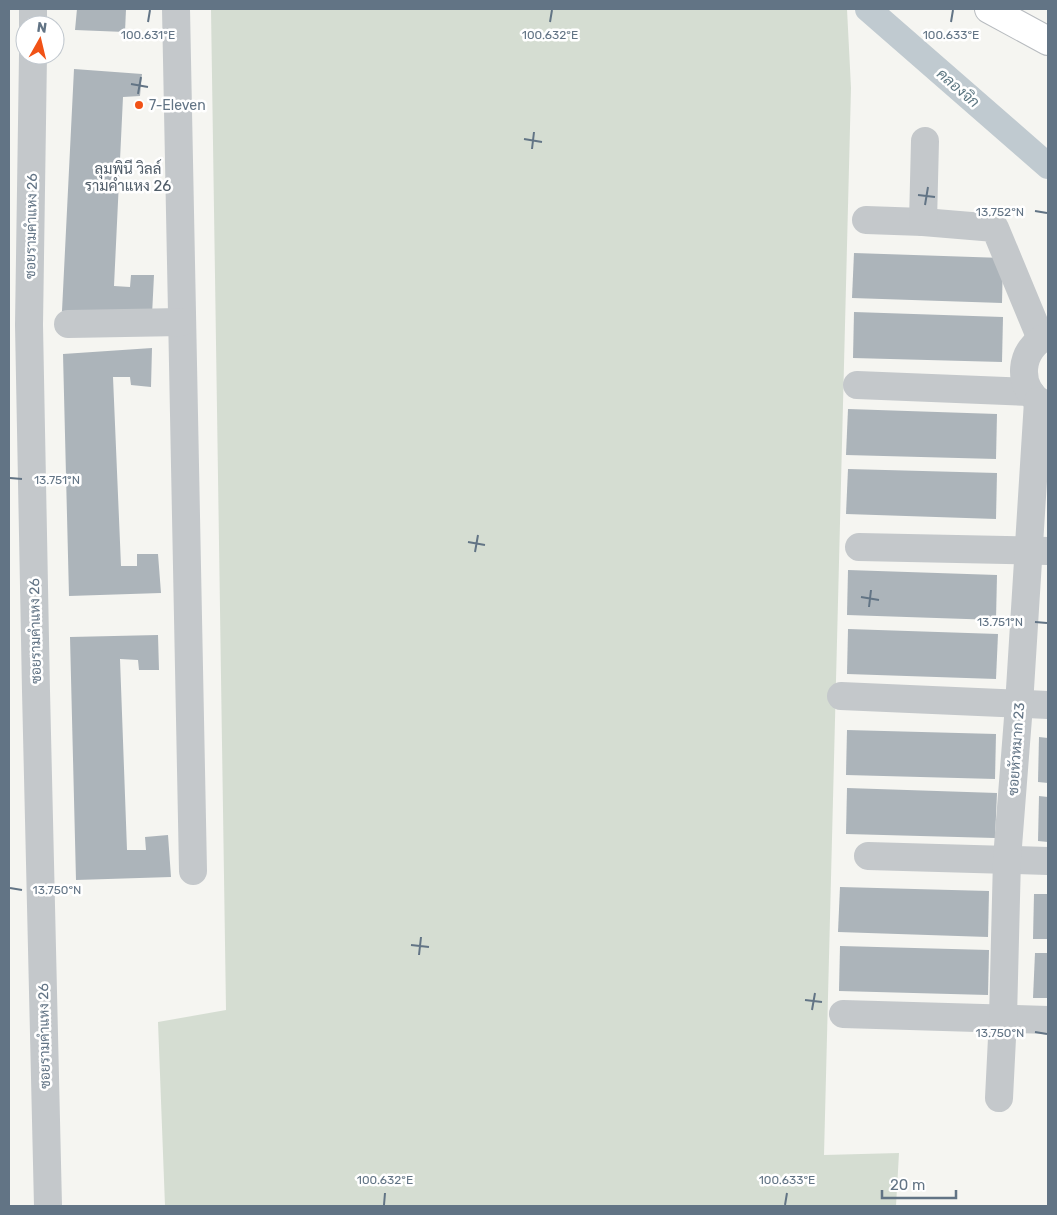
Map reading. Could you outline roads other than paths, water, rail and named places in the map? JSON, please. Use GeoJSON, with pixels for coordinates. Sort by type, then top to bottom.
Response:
{"type":"FeatureCollection","features":[{"type":"Feature","properties":{"kind":"main road"},"geometry":{"type":"LineString","coordinates":[[988,9],[1048,41]]}},
{"type":"Feature","properties":{"kind":"street"},"geometry":{"type":"LineString","coordinates":[[176,9],[193,871]]}},
{"type":"Feature","properties":{"kind":"street","name":"ซอยรามคำแหง 26"},"geometry":{"type":"LineString","coordinates":[[33,65],[29,335],[48,1206]]}},
{"type":"Feature","properties":{"kind":"street"},"geometry":{"type":"LineString","coordinates":[[923,222],[925,141]]}},
{"type":"Feature","properties":{"kind":"street"},"geometry":{"type":"LineString","coordinates":[[866,220],[923,222],[995,228],[1045,337]]}},
{"type":"Feature","properties":{"kind":"street"},"geometry":{"type":"LineString","coordinates":[[68,324],[182,322]]}},
{"type":"Feature","properties":{"kind":"street","name":"ซอยหัวหมาก 23"},"geometry":{"type":"LineString","coordinates":[[999,1098],[1007,859],[1019,704],[1038,550],[1039,400],[1025,381],[1024,369],[1026,357],[1032,347],[1045,337]]}},
{"type":"Feature","properties":{"kind":"street"},"geometry":{"type":"LineString","coordinates":[[857,385],[1039,400]]}},
{"type":"Feature","properties":{"kind":"street"},"geometry":{"type":"LineString","coordinates":[[859,547],[1038,550]]}},
{"type":"Feature","properties":{"kind":"street"},"geometry":{"type":"LineString","coordinates":[[841,696],[1048,705]]}},
{"type":"Feature","properties":{"kind":"street"},"geometry":{"type":"LineString","coordinates":[[868,856],[1048,861]]}},
{"type":"Feature","properties":{"kind":"street"},"geometry":{"type":"LineString","coordinates":[[844,1014],[1048,1020]]}},
{"type":"Feature","properties":{"kind":"waterway","name":"คลองจิก"},"geometry":{"type":"LineString","coordinates":[[868,9],[1048,166]]}},
{"type":"Feature","properties":{"kind":"place","name":"7-Eleven"},"geometry":{"type":"Point","coordinates":[139,105]}},
{"type":"Feature","properties":{"kind":"district","name":"ลุมพินี วิลล์ รามคำแหง 26"},"geometry":{"type":"Point","coordinates":[128,178]}}]}
